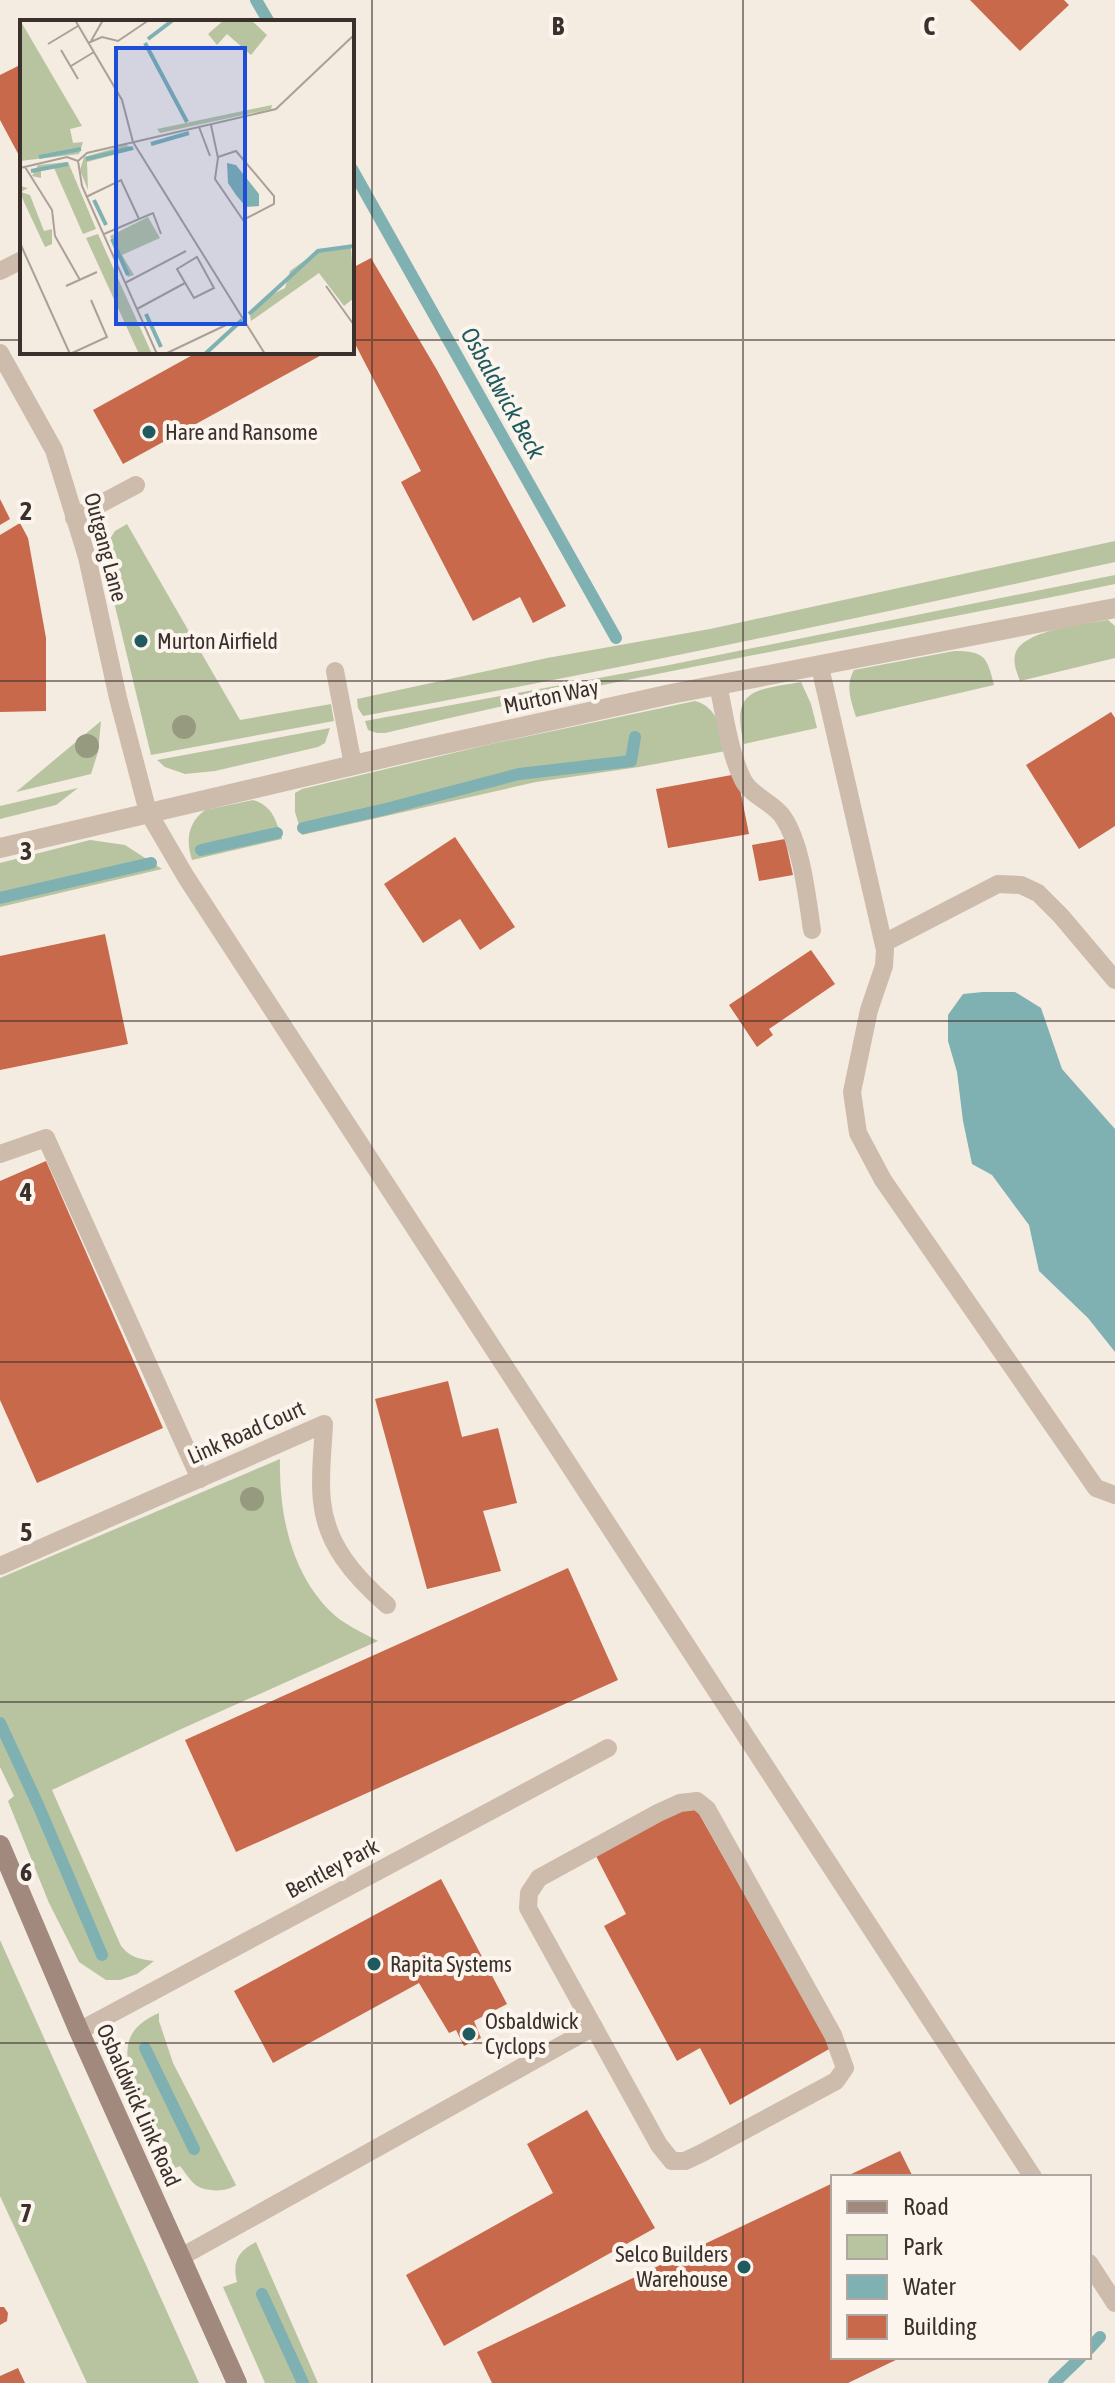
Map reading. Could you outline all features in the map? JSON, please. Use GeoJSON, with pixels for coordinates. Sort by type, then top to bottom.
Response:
{"type":"FeatureCollection","features":[{"type":"Feature","properties":{"kind":"street","name":"Murton Way"},"geometry":{"type":"LineString","coordinates":[[0,848],[353,765],[718,685],[1115,608]]}},
{"type":"Feature","properties":{"kind":"street","name":"Osbaldwick Link Road"},"geometry":{"type":"LineString","coordinates":[[0,1845],[79,2031],[237,2383]]}},
{"type":"Feature","properties":{"kind":"lane"},"geometry":{"type":"LineString","coordinates":[[0,271],[20,261]]}},
{"type":"Feature","properties":{"kind":"lane","name":"Outgang Lane"},"geometry":{"type":"LineString","coordinates":[[0,353],[54,450],[87,557],[118,698],[148,812],[186,877],[1032,2175]]}},
{"type":"Feature","properties":{"kind":"lane"},"geometry":{"type":"LineString","coordinates":[[74,518],[136,485]]}},
{"type":"Feature","properties":{"kind":"lane"},"geometry":{"type":"LineString","coordinates":[[820,667],[884,943],[884,966],[869,1010],[852,1092],[858,1133],[883,1180],[1096,1488],[1115,1495]]}},
{"type":"Feature","properties":{"kind":"lane"},"geometry":{"type":"LineString","coordinates":[[335,671],[353,765]]}},
{"type":"Feature","properties":{"kind":"lane"},"geometry":{"type":"LineString","coordinates":[[718,685],[743,780],[750,791],[782,816],[789,829],[802,868],[812,930]]}},
{"type":"Feature","properties":{"kind":"lane"},"geometry":{"type":"LineString","coordinates":[[884,943],[998,884],[1021,885],[1038,893],[1061,916],[1115,980]]}},
{"type":"Feature","properties":{"kind":"lane"},"geometry":{"type":"LineString","coordinates":[[0,1154],[46,1138],[200,1479]]}},
{"type":"Feature","properties":{"kind":"lane","name":"Link Road Court"},"geometry":{"type":"LineString","coordinates":[[0,1566],[324,1424],[321,1499],[327,1528],[340,1554],[362,1583],[387,1605]]}},
{"type":"Feature","properties":{"kind":"lane","name":"Bentley Park"},"geometry":{"type":"LineString","coordinates":[[79,2031],[608,1748]]}},
{"type":"Feature","properties":{"kind":"lane"},"geometry":{"type":"LineString","coordinates":[[697,1801],[707,1809],[833,2035],[845,2068],[836,2081],[685,2161],[672,2161],[659,2145],[594,2027],[533,1919],[528,1908],[529,1893],[539,1878],[658,1813],[680,1803],[697,1801]]}},
{"type":"Feature","properties":{"kind":"lane"},"geometry":{"type":"LineString","coordinates":[[181,2257],[594,2027]]}},
{"type":"Feature","properties":{"kind":"lane"},"geometry":{"type":"LineString","coordinates":[[1091,2266],[1115,2303]]}},
{"type":"Feature","properties":{"kind":"green space"},"geometry":{"type":"Polygon","coordinates":[[[127,524],[240,720],[331,704],[334,721],[151,755],[115,606],[106,555],[108,542],[115,531],[127,524]]]}},
{"type":"Feature","properties":{"kind":"green space"},"geometry":{"type":"Polygon","coordinates":[[[1115,541],[1115,562],[552,680],[363,716],[358,708],[357,699],[547,658],[710,629],[1115,541]]]}},
{"type":"Feature","properties":{"kind":"green space"},"geometry":{"type":"Polygon","coordinates":[[[1115,575],[1115,584],[567,692],[385,733],[368,730],[365,721],[669,665],[1115,575]]]}},
{"type":"Feature","properties":{"kind":"green space"},"geometry":{"type":"Polygon","coordinates":[[[1108,620],[1115,626],[1115,658],[1020,681],[1015,655],[1020,646],[1041,634],[1108,620]]]}},
{"type":"Feature","properties":{"kind":"green space"},"geometry":{"type":"Polygon","coordinates":[[[954,651],[972,652],[983,658],[994,685],[856,717],[849,687],[854,670],[954,651]]]}},
{"type":"Feature","properties":{"kind":"green space"},"geometry":{"type":"Polygon","coordinates":[[[801,682],[817,728],[744,744],[741,712],[750,695],[759,690],[801,682]]]}},
{"type":"Feature","properties":{"kind":"green space"},"geometry":{"type":"Polygon","coordinates":[[[695,701],[714,714],[726,751],[536,782],[302,835],[295,812],[295,793],[302,789],[491,744],[695,701]]]}},
{"type":"Feature","properties":{"kind":"green space"},"geometry":{"type":"Polygon","coordinates":[[[101,721],[98,752],[91,774],[16,792],[101,721]]]}},
{"type":"Feature","properties":{"kind":"green space"},"geometry":{"type":"Polygon","coordinates":[[[330,728],[325,743],[318,747],[215,771],[185,774],[165,767],[157,760],[330,728]]]}},
{"type":"Feature","properties":{"kind":"green space"},"geometry":{"type":"Polygon","coordinates":[[[78,788],[56,805],[0,819],[0,806],[78,788]]]}},
{"type":"Feature","properties":{"kind":"green space"},"geometry":{"type":"Polygon","coordinates":[[[253,800],[269,810],[282,839],[192,860],[190,833],[199,815],[205,810],[253,800]]]}},
{"type":"Feature","properties":{"kind":"green space"},"geometry":{"type":"Polygon","coordinates":[[[90,840],[125,845],[162,869],[0,907],[0,863],[90,840]]]}},
{"type":"Feature","properties":{"kind":"green space"},"geometry":{"type":"Polygon","coordinates":[[[280,1459],[285,1520],[305,1578],[335,1616],[378,1641],[52,1790],[121,1946],[136,1957],[154,1961],[137,1974],[120,1980],[106,1980],[79,1962],[49,1903],[8,1801],[14,1796],[0,1767],[0,1578],[280,1459]]]}},
{"type":"Feature","properties":{"kind":"green space"},"geometry":{"type":"Polygon","coordinates":[[[0,1940],[199,2383],[87,2383],[0,2196],[0,1940]]]}},
{"type":"Feature","properties":{"kind":"green space"},"geometry":{"type":"Polygon","coordinates":[[[159,2013],[173,2063],[236,2185],[232,2187],[223,2190],[201,2188],[180,2166],[170,2170],[139,2103],[128,2066],[131,2036],[136,2028],[159,2013]]]}},
{"type":"Feature","properties":{"kind":"green space"},"geometry":{"type":"Polygon","coordinates":[[[256,2242],[318,2383],[265,2383],[223,2287],[237,2282],[235,2269],[238,2258],[256,2242]]]}},
{"type":"Feature","properties":{"kind":"water"},"geometry":{"type":"Polygon","coordinates":[[[1015,992],[1041,1008],[1062,1069],[1115,1129],[1115,1352],[1088,1318],[1039,1271],[1029,1225],[992,1175],[972,1164],[957,1072],[948,1041],[948,1015],[963,994],[1015,992]]]}},
{"type":"Feature","properties":{"kind":"building"},"geometry":{"type":"Polygon","coordinates":[[[970,0],[1064,0],[1069,5],[1020,51],[970,0]]]}},
{"type":"Feature","properties":{"kind":"building"},"geometry":{"type":"Polygon","coordinates":[[[20,65],[20,157],[0,120],[0,75],[20,65]]]}},
{"type":"Feature","properties":{"kind":"building"},"geometry":{"type":"Polygon","coordinates":[[[371,258],[437,370],[566,606],[533,623],[520,597],[473,621],[401,482],[421,471],[354,342],[354,267],[371,258]]]}},
{"type":"Feature","properties":{"kind":"building"},"geometry":{"type":"Polygon","coordinates":[[[194,354],[323,354],[123,464],[93,410],[194,354]]]}},
{"type":"Feature","properties":{"kind":"building"},"geometry":{"type":"Polygon","coordinates":[[[0,499],[10,519],[0,525],[0,499]]]}},
{"type":"Feature","properties":{"kind":"building"},"geometry":{"type":"Polygon","coordinates":[[[20,523],[28,538],[46,638],[46,711],[0,712],[0,535],[20,523]]]}},
{"type":"Feature","properties":{"kind":"building"},"geometry":{"type":"Polygon","coordinates":[[[1111,712],[1115,718],[1115,826],[1079,849],[1026,765],[1111,712]]]}},
{"type":"Feature","properties":{"kind":"building"},"geometry":{"type":"Polygon","coordinates":[[[737,774],[749,834],[668,848],[656,789],[737,774]]]}},
{"type":"Feature","properties":{"kind":"building"},"geometry":{"type":"Polygon","coordinates":[[[455,837],[515,927],[480,950],[460,919],[423,943],[384,884],[455,837]]]}},
{"type":"Feature","properties":{"kind":"building"},"geometry":{"type":"Polygon","coordinates":[[[785,839],[793,875],[759,881],[752,845],[785,839]]]}},
{"type":"Feature","properties":{"kind":"building"},"geometry":{"type":"Polygon","coordinates":[[[105,934],[128,1044],[0,1070],[0,956],[105,934]]]}},
{"type":"Feature","properties":{"kind":"building"},"geometry":{"type":"Polygon","coordinates":[[[811,950],[835,984],[769,1029],[773,1035],[757,1047],[729,1005],[811,950]]]}},
{"type":"Feature","properties":{"kind":"building"},"geometry":{"type":"Polygon","coordinates":[[[46,1161],[163,1428],[37,1483],[0,1400],[0,1181],[46,1161]]]}},
{"type":"Feature","properties":{"kind":"building"},"geometry":{"type":"Polygon","coordinates":[[[448,1381],[462,1437],[498,1428],[517,1503],[483,1511],[501,1571],[427,1589],[375,1399],[448,1381]]]}},
{"type":"Feature","properties":{"kind":"building"},"geometry":{"type":"Polygon","coordinates":[[[568,1568],[618,1680],[236,1852],[185,1740],[568,1568]]]}},
{"type":"Feature","properties":{"kind":"building"},"geometry":{"type":"Polygon","coordinates":[[[693,1803],[831,2048],[730,2105],[700,2048],[677,2061],[604,1926],[626,1914],[596,1856],[693,1803]]]}},
{"type":"Feature","properties":{"kind":"building"},"geometry":{"type":"Polygon","coordinates":[[[441,1879],[507,2004],[474,2021],[481,2038],[464,2046],[456,2030],[449,2033],[419,1983],[273,2063],[234,1991],[441,1879]]]}},
{"type":"Feature","properties":{"kind":"building"},"geometry":{"type":"Polygon","coordinates":[[[587,2110],[655,2228],[444,2346],[406,2275],[553,2193],[527,2144],[587,2110]]]}},
{"type":"Feature","properties":{"kind":"building"},"geometry":{"type":"Polygon","coordinates":[[[900,2151],[912,2175],[849,2175],[900,2151]]]}},
{"type":"Feature","properties":{"kind":"building","name":"Selco Builders Warehouse"},"geometry":{"type":"Polygon","coordinates":[[[831,2184],[831,2359],[898,2359],[848,2383],[492,2383],[477,2352],[831,2184]]]}},
{"type":"Feature","properties":{"kind":"building"},"geometry":{"type":"Polygon","coordinates":[[[0,2307],[8,2313],[7,2321],[0,2325],[0,2307]]]}},
{"type":"Feature","properties":{"kind":"building"},"geometry":{"type":"Polygon","coordinates":[[[18,2368],[25,2383],[0,2383],[0,2376],[18,2368]]]}},
{"type":"Feature","properties":{"kind":"waterway","name":"Osbaldwick Beck"},"geometry":{"type":"LineString","coordinates":[[256,0],[268,20]]}},
{"type":"Feature","properties":{"kind":"waterway","name":"Osbaldwick Beck"},"geometry":{"type":"LineString","coordinates":[[354,173],[616,638]]}},
{"type":"Feature","properties":{"kind":"waterway","name":"Osbaldwick Beck"},"geometry":{"type":"LineString","coordinates":[[303,828],[519,774],[631,761],[635,737]]}},
{"type":"Feature","properties":{"kind":"waterway","name":"Osbaldwick Beck"},"geometry":{"type":"LineString","coordinates":[[201,850],[277,833]]}},
{"type":"Feature","properties":{"kind":"waterway","name":"Osbaldwick Beck"},"geometry":{"type":"LineString","coordinates":[[0,898],[151,863]]}},
{"type":"Feature","properties":{"kind":"waterway"},"geometry":{"type":"LineString","coordinates":[[0,1723],[102,1955]]}},
{"type":"Feature","properties":{"kind":"waterway"},"geometry":{"type":"LineString","coordinates":[[145,2048],[194,2149]]}},
{"type":"Feature","properties":{"kind":"waterway"},"geometry":{"type":"LineString","coordinates":[[262,2294],[303,2383]]}},
{"type":"Feature","properties":{"kind":"waterway"},"geometry":{"type":"LineString","coordinates":[[1091,2347],[1100,2337]]}},
{"type":"Feature","properties":{"kind":"waterway"},"geometry":{"type":"LineString","coordinates":[[1054,2383],[1079,2359]]}},
{"type":"Feature","properties":{"kind":"place","name":"Hare and Ransome"},"geometry":{"type":"Point","coordinates":[149,432]}},
{"type":"Feature","properties":{"kind":"place","name":"Murton Airfield"},"geometry":{"type":"Point","coordinates":[141,641]}},
{"type":"Feature","properties":{"kind":"place","name":"Rapita Systems"},"geometry":{"type":"Point","coordinates":[374,1964]}},
{"type":"Feature","properties":{"kind":"place","name":"Osbaldwick Cyclops"},"geometry":{"type":"Point","coordinates":[469,2034]}},
{"type":"Feature","properties":{"kind":"place","name":"Selco Builders Warehouse"},"geometry":{"type":"Point","coordinates":[744,2267]}}]}
